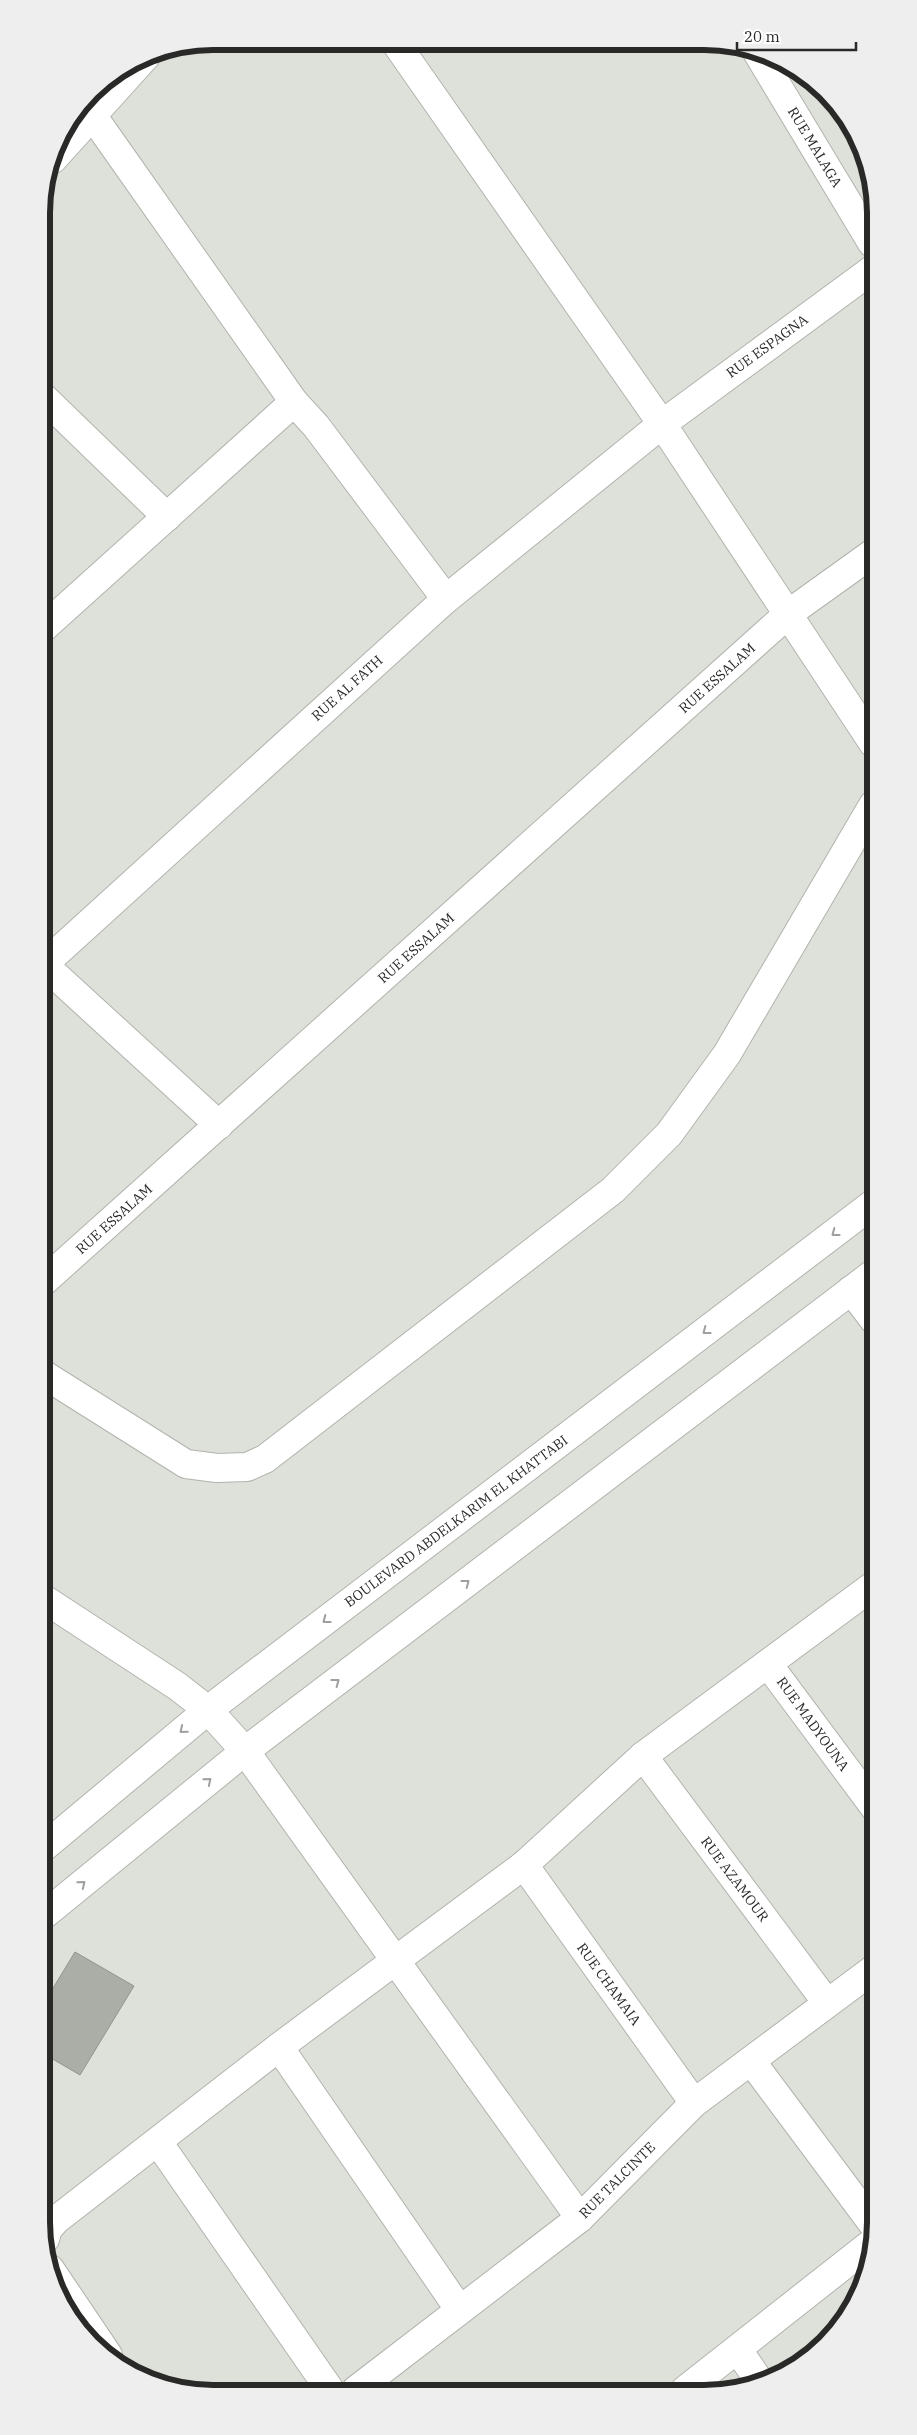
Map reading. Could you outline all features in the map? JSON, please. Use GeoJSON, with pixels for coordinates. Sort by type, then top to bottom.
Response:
{"type":"FeatureCollection","features":[{"type":"Feature","properties":{"kind":"street"},"geometry":{"type":"LineString","coordinates":[[400,50],[662,424],[867,734]]}},
{"type":"Feature","properties":{"kind":"street","name":"RUE MALAGA"},"geometry":{"type":"LineString","coordinates":[[766,63],[867,234]]}},
{"type":"Feature","properties":{"kind":"street"},"geometry":{"type":"LineString","coordinates":[[65,146],[130,73]]}},
{"type":"Feature","properties":{"kind":"street"},"geometry":{"type":"LineString","coordinates":[[92,115],[294,402],[316,426],[446,599]]}},
{"type":"Feature","properties":{"kind":"street","name":"RUE ESPAGNA"},"geometry":{"type":"LineString","coordinates":[[662,424],[867,272]]}},
{"type":"Feature","properties":{"kind":"street"},"geometry":{"type":"LineString","coordinates":[[50,622],[294,402]]}},
{"type":"Feature","properties":{"kind":"street"},"geometry":{"type":"LineString","coordinates":[[50,404],[167,517]]}},
{"type":"Feature","properties":{"kind":"street","name":"RUE AL FATH"},"geometry":{"type":"LineString","coordinates":[[50,958],[446,599],[662,424]]}},
{"type":"Feature","properties":{"kind":"street","name":"RUE ESSALAM"},"geometry":{"type":"LineString","coordinates":[[50,1276],[788,614],[867,557]]}},
{"type":"Feature","properties":{"kind":"street"},"geometry":{"type":"LineString","coordinates":[[50,1378],[186,1464],[227,1468],[246,1466],[265,1459],[613,1190],[669,1134],[727,1054],[867,814]]}},
{"type":"Feature","properties":{"kind":"street"},"geometry":{"type":"LineString","coordinates":[[50,970],[219,1125]]}},
{"type":"Feature","properties":{"kind":"street","name":"BOULEVARD ABDELKARIM EL KHATTABI"},"geometry":{"type":"LineString","coordinates":[[50,1842],[208,1710],[867,1208]]}},
{"type":"Feature","properties":{"kind":"street"},"geometry":{"type":"LineString","coordinates":[[50,1910],[245,1751],[867,1278]]}},
{"type":"Feature","properties":{"kind":"street"},"geometry":{"type":"LineString","coordinates":[[851,1290],[867,1311]]}},
{"type":"Feature","properties":{"kind":"street"},"geometry":{"type":"LineString","coordinates":[[50,2227],[56,2220],[279,2047],[524,1865],[643,1756],[867,1590]]}},
{"type":"Feature","properties":{"kind":"street"},"geometry":{"type":"LineString","coordinates":[[50,1603],[177,1686],[208,1710],[245,1751],[580,2218]]}},
{"type":"Feature","properties":{"kind":"street","name":"RUE MADYOUNA"},"geometry":{"type":"LineString","coordinates":[[768,1664],[867,1797]]}},
{"type":"Feature","properties":{"kind":"street","name":"RUE AZAMOUR"},"geometry":{"type":"LineString","coordinates":[[643,1756],[827,2003]]}},
{"type":"Feature","properties":{"kind":"street","name":"RUE CHAMAIA"},"geometry":{"type":"LineString","coordinates":[[524,1865],[694,2103]]}},
{"type":"Feature","properties":{"kind":"street","name":"RUE TALCINTE"},"geometry":{"type":"LineString","coordinates":[[362,2385],[580,2218],[694,2103],[752,2062],[867,1974]]}},
{"type":"Feature","properties":{"kind":"street"},"geometry":{"type":"LineString","coordinates":[[279,2047],[459,2309]]}},
{"type":"Feature","properties":{"kind":"street"},"geometry":{"type":"LineString","coordinates":[[752,2062],[867,2216]]}},
{"type":"Feature","properties":{"kind":"street"},"geometry":{"type":"LineString","coordinates":[[158,2142],[327,2385]]}},
{"type":"Feature","properties":{"kind":"street"},"geometry":{"type":"LineString","coordinates":[[692,2385],[865,2249]]}},
{"type":"Feature","properties":{"kind":"street"},"geometry":{"type":"LineString","coordinates":[[68,2296],[89,2326]]}},
{"type":"Feature","properties":{"kind":"street"},"geometry":{"type":"LineString","coordinates":[[738,2350],[756,2376]]}},
{"type":"Feature","properties":{"kind":"building"},"geometry":{"type":"Polygon","coordinates":[[[75,1952],[134,1986],[80,2075],[50,2058],[50,1993],[75,1952]]]}}]}
